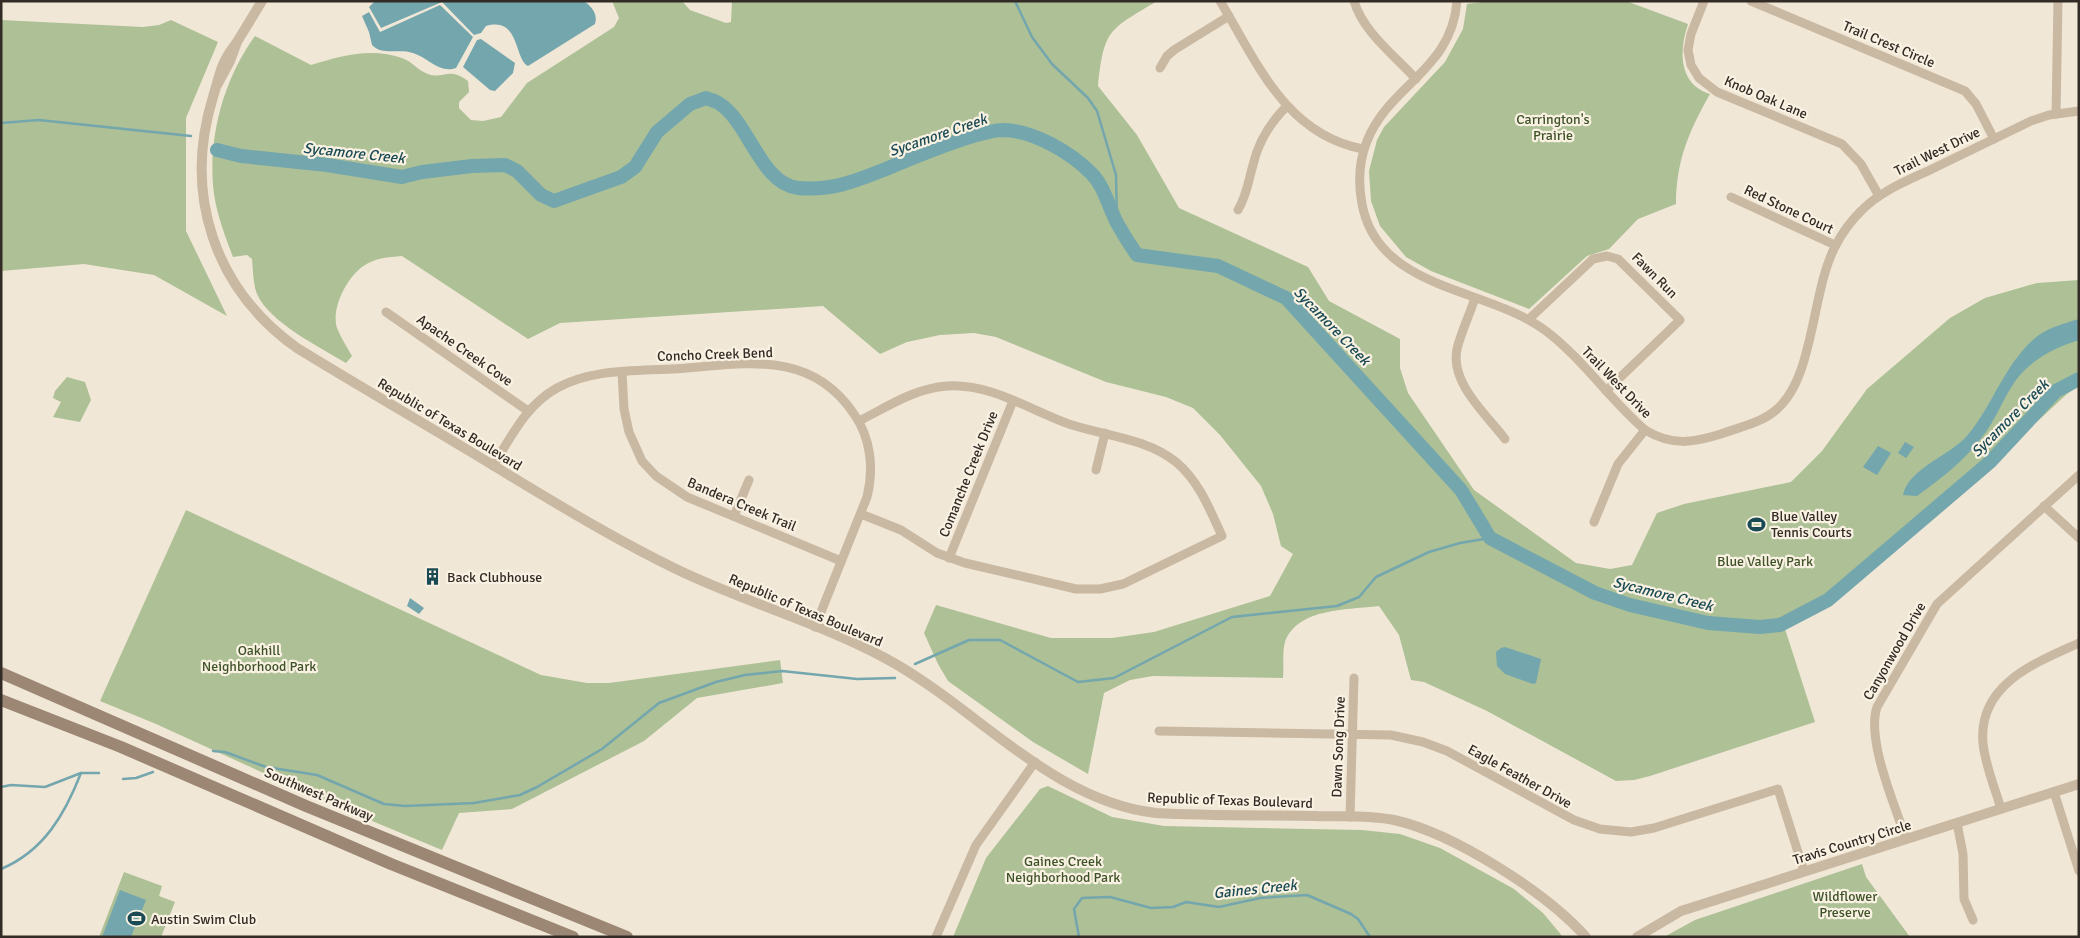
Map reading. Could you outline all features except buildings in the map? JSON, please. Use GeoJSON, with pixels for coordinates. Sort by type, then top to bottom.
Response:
{"type":"FeatureCollection","features":[{"type":"Feature","properties":{"kind":"main road","name":"Southwest Parkway"},"geometry":{"type":"LineString","coordinates":[[1,673],[306,806],[627,937]]}},
{"type":"Feature","properties":{"kind":"main road"},"geometry":{"type":"LineString","coordinates":[[1,700],[121,746],[386,862],[573,937]]}},
{"type":"Feature","properties":{"kind":"main road"},"geometry":{"type":"LineString","coordinates":[[121,746],[128,727]]}},
{"type":"Feature","properties":{"kind":"street","name":"Republic of Texas Boulevard"},"geometry":{"type":"LineString","coordinates":[[262,1],[237,42],[230,61],[217,85],[208,116],[203,145],[204,204],[219,255],[242,296],[271,328],[297,348],[598,528],[652,557],[721,589],[815,627],[900,666],[1035,762],[1082,792],[1112,804],[1145,812],[1350,817],[1393,820],[1442,837],[1517,879],[1562,914],[1586,937]]}},
{"type":"Feature","properties":{"kind":"street"},"geometry":{"type":"LineString","coordinates":[[1220,1],[1286,107],[1328,138],[1364,149]]}},
{"type":"Feature","properties":{"kind":"street"},"geometry":{"type":"LineString","coordinates":[[1354,1],[1366,25],[1416,78]]}},
{"type":"Feature","properties":{"kind":"street","name":"Trail West Drive"},"geometry":{"type":"LineString","coordinates":[[1457,1],[1447,38],[1436,58],[1377,120],[1364,149],[1360,179],[1363,208],[1371,227],[1382,246],[1396,260],[1414,273],[1529,320],[1564,347],[1645,430],[1663,440],[1691,442],[1765,418],[1781,405],[1795,386],[1824,277],[1835,245],[1860,212],[1878,196],[2043,116],[2079,111]]}},
{"type":"Feature","properties":{"kind":"street","name":"Knob Oak Lane"},"geometry":{"type":"LineString","coordinates":[[1704,1],[1691,34],[1688,50],[1691,66],[1699,78],[1718,92],[1842,144],[1861,164],[1878,196]]}},
{"type":"Feature","properties":{"kind":"street","name":"Trail Crest Circle"},"geometry":{"type":"LineString","coordinates":[[1751,1],[1965,91],[1976,104],[1994,139]]}},
{"type":"Feature","properties":{"kind":"street"},"geometry":{"type":"LineString","coordinates":[[2056,114],[2058,1]]}},
{"type":"Feature","properties":{"kind":"street"},"geometry":{"type":"LineString","coordinates":[[1160,68],[1174,50],[1229,16]]}},
{"type":"Feature","properties":{"kind":"street"},"geometry":{"type":"LineString","coordinates":[[1238,210],[1248,191],[1259,145],[1271,125],[1286,107]]}},
{"type":"Feature","properties":{"kind":"street","name":"Trail West Drive"},"geometry":{"type":"LineString","coordinates":[[2066,113],[2079,117]]}},
{"type":"Feature","properties":{"kind":"street","name":"Red Stone Court"},"geometry":{"type":"LineString","coordinates":[[1731,197],[1835,245]]}},
{"type":"Feature","properties":{"kind":"street","name":"Fawn Run"},"geometry":{"type":"LineString","coordinates":[[1529,320],[1593,259],[1607,256],[1623,262],[1680,320],[1606,391]]}},
{"type":"Feature","properties":{"kind":"street"},"geometry":{"type":"LineString","coordinates":[[1476,298],[1457,349],[1457,369],[1466,389],[1505,439]]}},
{"type":"Feature","properties":{"kind":"street","name":"Apache Creek Cove"},"geometry":{"type":"LineString","coordinates":[[386,312],[528,411]]}},
{"type":"Feature","properties":{"kind":"street","name":"Concho Creek Bend"},"geometry":{"type":"LineString","coordinates":[[493,466],[528,411],[548,393],[569,382],[592,376],[622,372],[761,364],[788,366],[814,376],[833,388],[859,421],[868,448],[871,476],[861,514],[815,627]]}},
{"type":"Feature","properties":{"kind":"street","name":"Bandera Creek Trail"},"geometry":{"type":"LineString","coordinates":[[622,372],[626,420],[633,443],[642,461],[656,476],[671,488],[842,561]]}},
{"type":"Feature","properties":{"kind":"street"},"geometry":{"type":"LineString","coordinates":[[859,421],[908,396],[934,388],[971,387],[1013,401],[1069,424],[1148,446],[1176,462],[1196,485],[1222,536],[1134,579],[1100,588],[1076,589],[1054,586],[949,558],[901,530],[861,514]]}},
{"type":"Feature","properties":{"kind":"street","name":"Comanche Creek Drive"},"geometry":{"type":"LineString","coordinates":[[949,558],[1013,401]]}},
{"type":"Feature","properties":{"kind":"street"},"geometry":{"type":"LineString","coordinates":[[1594,522],[1618,464],[1645,430]]}},
{"type":"Feature","properties":{"kind":"street"},"geometry":{"type":"LineString","coordinates":[[1096,470],[1105,433]]}},
{"type":"Feature","properties":{"kind":"street","name":"Canyonwood Drive"},"geometry":{"type":"LineString","coordinates":[[1906,839],[1876,742],[1874,723],[1877,706],[1937,604],[2079,475]]}},
{"type":"Feature","properties":{"kind":"street"},"geometry":{"type":"LineString","coordinates":[[734,516],[749,480]]}},
{"type":"Feature","properties":{"kind":"street"},"geometry":{"type":"LineString","coordinates":[[2044,506],[2079,538]]}},
{"type":"Feature","properties":{"kind":"street"},"geometry":{"type":"LineString","coordinates":[[2001,809],[1983,744],[1984,726],[1989,709],[2000,691],[2020,672],[2079,643]]}},
{"type":"Feature","properties":{"kind":"street","name":"Dawn Song Drive"},"geometry":{"type":"LineString","coordinates":[[1350,817],[1354,678]]}},
{"type":"Feature","properties":{"kind":"street","name":"Eagle Feather Drive"},"geometry":{"type":"LineString","coordinates":[[1159,731],[1391,736],[1422,742],[1447,751],[1574,820],[1600,829],[1631,832],[1654,828],[1778,789],[1804,871]]}},
{"type":"Feature","properties":{"kind":"street"},"geometry":{"type":"LineString","coordinates":[[936,937],[962,873],[976,845],[1035,762]]}},
{"type":"Feature","properties":{"kind":"street","name":"Travis Country Circle"},"geometry":{"type":"LineString","coordinates":[[1638,937],[1681,911],[2079,784]]}},
{"type":"Feature","properties":{"kind":"street"},"geometry":{"type":"LineString","coordinates":[[2054,792],[2079,871]]}},
{"type":"Feature","properties":{"kind":"street"},"geometry":{"type":"LineString","coordinates":[[1958,823],[1963,854],[1964,899],[1973,920]]}},
{"type":"Feature","properties":{"kind":"green space","name":"Blue Valley Park"},"geometry":{"type":"Polygon","coordinates":[[[612,1],[682,1],[690,10],[726,23],[731,22],[732,1],[1157,1],[1128,18],[1112,33],[1103,53],[1098,86],[1137,135],[1179,208],[1308,267],[1329,301],[1400,339],[1400,368],[1408,393],[1474,490],[1576,563],[1610,569],[1632,565],[1657,513],[1684,504],[1791,482],[1822,451],[1867,389],[1950,318],[1985,298],[2037,283],[2079,280],[2079,386],[2067,394],[1958,495],[1865,575],[1814,613],[1785,629],[1815,722],[1650,776],[1634,780],[1616,781],[1487,711],[1424,682],[1411,680],[1399,635],[1379,606],[1326,612],[1301,622],[1285,642],[1283,678],[1153,676],[1130,680],[1104,693],[1088,774],[1033,742],[948,681],[924,633],[936,605],[1051,638],[1112,638],[1154,632],[1270,596],[1293,554],[1281,546],[1273,514],[1261,486],[1220,435],[1193,408],[1166,397],[1106,382],[996,337],[974,333],[940,335],[907,342],[880,354],[823,306],[560,323],[528,339],[402,256],[381,258],[367,264],[356,272],[345,287],[338,304],[336,320],[337,328],[352,356],[346,363],[310,342],[273,315],[263,305],[257,294],[252,259],[247,255],[233,257],[215,202],[212,174],[215,132],[226,91],[244,53],[255,36],[311,65],[344,56],[379,53],[409,61],[428,74],[438,76],[455,74],[468,81],[469,92],[459,102],[459,108],[471,120],[483,121],[501,117],[527,83],[614,27],[619,18],[612,1]]]}},
{"type":"Feature","properties":{"kind":"green space","name":"Carrington's Prairie"},"geometry":{"type":"Polygon","coordinates":[[[1490,1],[1626,1],[1688,24],[1683,44],[1684,65],[1692,82],[1699,89],[1710,94],[1685,147],[1678,174],[1676,204],[1638,219],[1609,249],[1587,256],[1529,309],[1431,271],[1406,257],[1380,226],[1371,201],[1369,171],[1377,140],[1384,127],[1445,62],[1463,29],[1467,4],[1490,1]]]}},
{"type":"Feature","properties":{"kind":"green space"},"geometry":{"type":"Polygon","coordinates":[[[1,20],[143,27],[159,25],[171,20],[218,42],[186,118],[186,231],[227,316],[154,275],[84,264],[1,271],[1,20]]]}},
{"type":"Feature","properties":{"kind":"green space"},"geometry":{"type":"Polygon","coordinates":[[[67,377],[85,382],[91,400],[80,422],[53,417],[61,402],[53,398],[55,391],[67,377]]]}},
{"type":"Feature","properties":{"kind":"green space","name":"Oakhill Neighborhood Park"},"geometry":{"type":"Polygon","coordinates":[[[186,510],[541,675],[587,683],[609,683],[780,660],[783,683],[697,698],[644,741],[512,809],[459,813],[442,850],[336,806],[156,724],[100,701],[186,510]]]}},
{"type":"Feature","properties":{"kind":"green space","name":"Gaines Creek Neighborhood Park"},"geometry":{"type":"Polygon","coordinates":[[[1048,786],[1112,817],[1164,826],[1362,830],[1400,834],[1440,848],[1514,889],[1543,913],[1563,937],[953,937],[986,858],[1040,789],[1048,786]]]}},
{"type":"Feature","properties":{"kind":"green space","name":"Wildflower Preserve"},"geometry":{"type":"Polygon","coordinates":[[[1862,864],[1866,877],[1910,937],[1664,937],[1695,920],[1862,864]]]}},
{"type":"Feature","properties":{"kind":"green space","name":"Austin Swim Club"},"geometry":{"type":"Polygon","coordinates":[[[124,872],[162,886],[159,896],[175,902],[161,937],[99,937],[124,872]]]}},
{"type":"Feature","properties":{"kind":"water"},"geometry":{"type":"Polygon","coordinates":[[[375,1],[584,1],[594,11],[596,20],[595,24],[528,66],[520,55],[511,32],[505,27],[497,25],[486,26],[481,33],[474,35],[442,2],[381,28],[369,7],[375,1]]]}},
{"type":"Feature","properties":{"kind":"water"},"geometry":{"type":"Polygon","coordinates":[[[440,5],[473,37],[456,68],[444,69],[413,53],[386,51],[372,45],[362,16],[369,12],[380,32],[440,5]]]}},
{"type":"Feature","properties":{"kind":"water"},"geometry":{"type":"Polygon","coordinates":[[[481,39],[515,63],[513,73],[495,91],[490,90],[463,67],[477,40],[481,39]]]}},
{"type":"Feature","properties":{"kind":"water"},"geometry":{"type":"Polygon","coordinates":[[[2079,319],[2079,340],[2044,355],[2022,373],[2011,387],[1987,430],[1960,461],[1944,476],[1917,496],[1903,495],[1906,486],[1921,470],[1959,444],[1966,437],[1983,413],[2014,361],[2038,335],[2079,319]]]}},
{"type":"Feature","properties":{"kind":"water"},"geometry":{"type":"Polygon","coordinates":[[[1905,442],[1914,447],[1906,458],[1898,453],[1905,442]]]}},
{"type":"Feature","properties":{"kind":"water"},"geometry":{"type":"Polygon","coordinates":[[[1878,446],[1891,453],[1877,475],[1863,467],[1878,446]]]}},
{"type":"Feature","properties":{"kind":"water"},"geometry":{"type":"Polygon","coordinates":[[[410,598],[424,608],[419,614],[407,606],[410,598]]]}},
{"type":"Feature","properties":{"kind":"water"},"geometry":{"type":"Polygon","coordinates":[[[1505,647],[1541,659],[1536,683],[1533,684],[1505,674],[1497,666],[1496,652],[1505,647]]]}},
{"type":"Feature","properties":{"kind":"water"},"geometry":{"type":"Polygon","coordinates":[[[120,890],[146,900],[131,937],[102,937],[120,890]]]}},
{"type":"Feature","properties":{"kind":"waterway"},"geometry":{"type":"LineString","coordinates":[[1015,1],[1032,37],[1052,64],[1088,98],[1097,111],[1116,175],[1117,223]]}},
{"type":"Feature","properties":{"kind":"waterway","name":"Sycamore Creek"},"geometry":{"type":"LineString","coordinates":[[217,150],[241,156],[327,165],[402,177],[422,172],[472,166],[505,165],[517,171],[541,195],[554,201],[621,177],[635,167],[657,132],[690,104],[706,98],[718,103],[730,113],[774,176],[785,184],[798,188],[822,188],[854,181],[945,145],[993,131],[1004,130],[1027,134],[1062,150],[1096,178],[1117,223],[1137,255],[1218,266],[1286,298],[1461,490],[1490,538],[1595,593],[1630,605],[1708,623],[1760,627],[1780,625],[1828,600],[1990,462],[2056,391],[2079,379]]}},
{"type":"Feature","properties":{"kind":"waterway","name":"Sycamore Creek"},"geometry":{"type":"LineString","coordinates":[[1,123],[39,120],[191,136]]}},
{"type":"Feature","properties":{"kind":"waterway"},"geometry":{"type":"LineString","coordinates":[[915,664],[969,640],[1000,640],[1078,682],[1114,678],[1232,617],[1337,606],[1359,597],[1376,577],[1429,552],[1460,543],[1490,538]]}},
{"type":"Feature","properties":{"kind":"waterway"},"geometry":{"type":"LineString","coordinates":[[213,751],[225,752],[266,767],[317,775],[384,804],[405,806],[474,803],[520,795],[537,787],[602,749],[659,703],[716,682],[745,675],[782,671],[857,679],[895,678]]}},
{"type":"Feature","properties":{"kind":"waterway"},"geometry":{"type":"LineString","coordinates":[[123,779],[136,778],[153,772]]}},
{"type":"Feature","properties":{"kind":"waterway"},"geometry":{"type":"LineString","coordinates":[[1,787],[11,785],[45,787],[81,773],[99,773]]}},
{"type":"Feature","properties":{"kind":"waterway"},"geometry":{"type":"LineString","coordinates":[[1,869],[16,861],[41,842],[60,817],[81,773]]}},
{"type":"Feature","properties":{"kind":"waterway","name":"Gaines Creek"},"geometry":{"type":"LineString","coordinates":[[1079,937],[1074,909],[1082,898],[1110,897],[1151,908],[1173,907],[1186,902],[1219,907],[1260,898],[1307,895],[1351,914],[1358,919],[1370,937]]}},
{"type":"Feature","properties":{"kind":"place","name":"Blue Valley Tennis Courts"},"geometry":{"type":"Point","coordinates":[1757,524]}},
{"type":"Feature","properties":{"kind":"place","name":"Back Clubhouse"},"geometry":{"type":"Point","coordinates":[433,577]}},
{"type":"Feature","properties":{"kind":"place","name":"Austin Swim Club"},"geometry":{"type":"Point","coordinates":[137,919]}}]}
